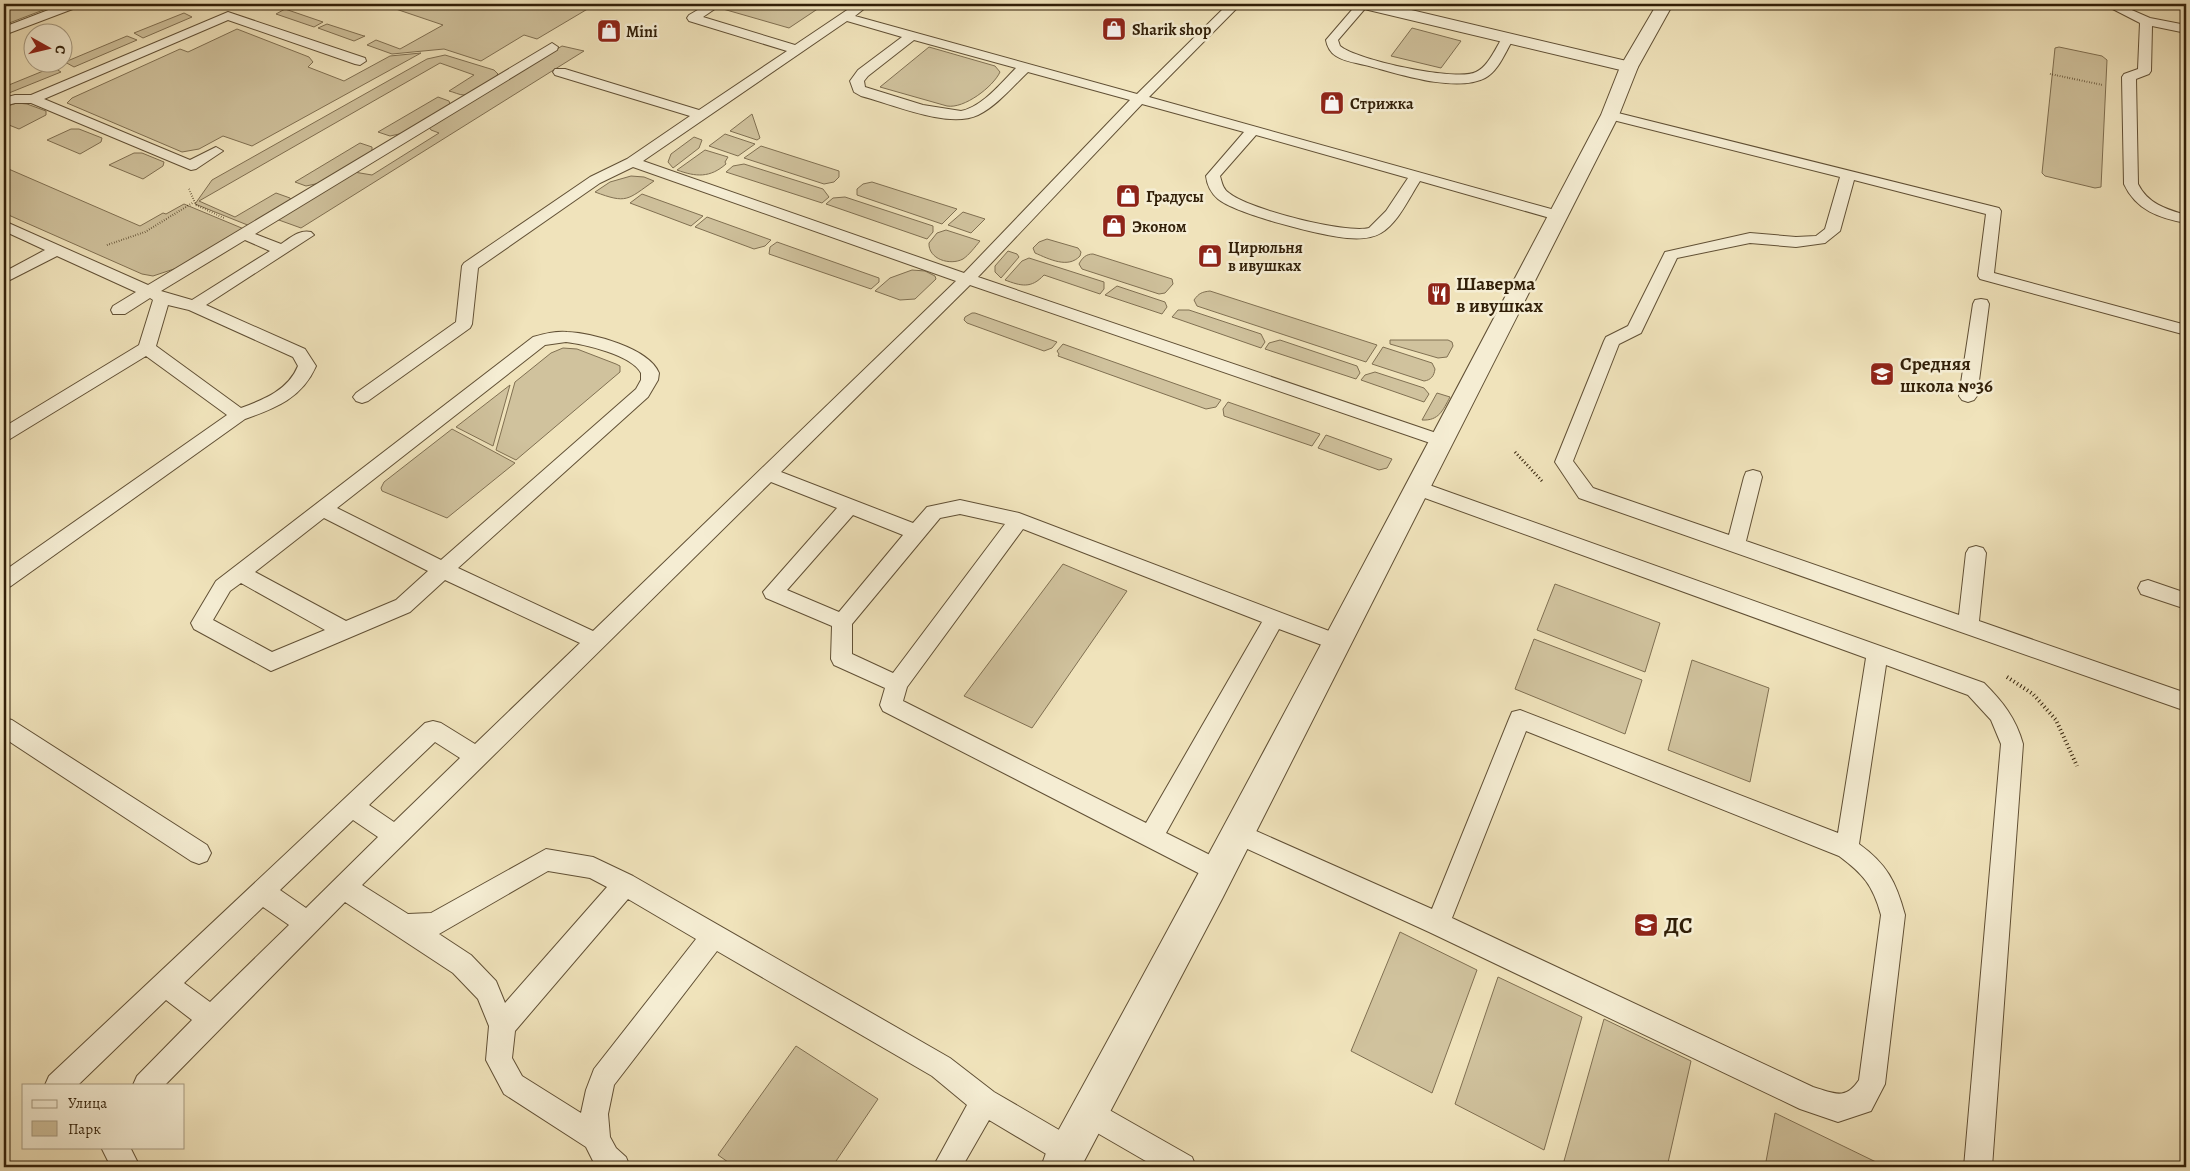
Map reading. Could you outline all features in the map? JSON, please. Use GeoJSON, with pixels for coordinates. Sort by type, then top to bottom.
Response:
{"type":"FeatureCollection","features":[{"type":"Feature","properties":{"kind":"street"},"geometry":{"type":"LineString","coordinates":[[1364,4],[1630,67]]}},
{"type":"Feature","properties":{"kind":"street"},"geometry":{"type":"LineString","coordinates":[[1064,1159],[1338,643],[1610,115],[1630,67],[1665,4]]}},
{"type":"Feature","properties":{"kind":"lane"},"geometry":{"type":"LineString","coordinates":[[4,31],[74,4]]}},
{"type":"Feature","properties":{"kind":"lane"},"geometry":{"type":"LineString","coordinates":[[716,4],[693,18],[798,50]]}},
{"type":"Feature","properties":{"kind":"lane"},"geometry":{"type":"LineString","coordinates":[[362,397],[464,324],[470,266],[595,180],[632,162],[864,4]]}},
{"type":"Feature","properties":{"kind":"lane"},"geometry":{"type":"LineString","coordinates":[[147,1084],[396,836],[769,474],[967,278],[1140,98],[1235,4]]}},
{"type":"Feature","properties":{"kind":"lane"},"geometry":{"type":"LineString","coordinates":[[1364,4],[1332,40],[1333,45],[1341,53],[1369,61],[1446,79],[1470,80],[1480,76],[1486,70],[1508,38]]}},
{"type":"Feature","properties":{"kind":"lane"},"geometry":{"type":"LineString","coordinates":[[2109,4],[2146,21],[2186,30]]}},
{"type":"Feature","properties":{"kind":"lane"},"geometry":{"type":"LineString","coordinates":[[33,99],[228,16],[360,61]]}},
{"type":"Feature","properties":{"kind":"lane"},"geometry":{"type":"LineString","coordinates":[[846,17],[1558,215]]}},
{"type":"Feature","properties":{"kind":"lane"},"geometry":{"type":"LineString","coordinates":[[2146,21],[2144,71],[2129,77],[2131,184],[2136,197],[2149,206],[2186,219]]}},
{"type":"Feature","properties":{"kind":"lane"},"geometry":{"type":"LineString","coordinates":[[912,35],[864,73],[857,81],[859,89],[866,93],[939,113],[961,115],[976,110],[1026,66]]}},
{"type":"Feature","properties":{"kind":"lane"},"geometry":{"type":"LineString","coordinates":[[119,310],[155,295],[242,234],[552,47]]}},
{"type":"Feature","properties":{"kind":"lane"},"geometry":{"type":"LineString","coordinates":[[560,72],[701,115]]}},
{"type":"Feature","properties":{"kind":"lane"},"geometry":{"type":"LineString","coordinates":[[4,102],[15,99],[33,99],[191,166],[216,151]]}},
{"type":"Feature","properties":{"kind":"lane"},"geometry":{"type":"LineString","coordinates":[[1610,115],[1994,211],[1968,396]]}},
{"type":"Feature","properties":{"kind":"lane"},"geometry":{"type":"LineString","coordinates":[[1253,130],[1213,176],[1214,184],[1219,192],[1226,199],[1240,205],[1337,233],[1365,234],[1374,230],[1382,224],[1416,176]]}},
{"type":"Feature","properties":{"kind":"lane"},"geometry":{"type":"LineString","coordinates":[[632,162],[1442,441]]}},
{"type":"Feature","properties":{"kind":"lane"},"geometry":{"type":"LineString","coordinates":[[1848,174],[1832,231],[1820,240],[1796,242],[1750,238],[1671,255],[1635,329],[1612,341],[1564,462],[1586,493],[2186,702]]}},
{"type":"Feature","properties":{"kind":"lane"},"geometry":{"type":"LineString","coordinates":[[4,224],[155,295],[194,306],[299,353],[307,366],[303,378],[292,390],[276,401],[240,415],[4,581]]}},
{"type":"Feature","properties":{"kind":"lane"},"geometry":{"type":"LineString","coordinates":[[242,234],[282,250]]}},
{"type":"Feature","properties":{"kind":"lane"},"geometry":{"type":"LineString","coordinates":[[194,306],[306,235]]}},
{"type":"Feature","properties":{"kind":"lane"},"geometry":{"type":"LineString","coordinates":[[4,278],[56,250]]}},
{"type":"Feature","properties":{"kind":"lane"},"geometry":{"type":"LineString","coordinates":[[1986,276],[2186,330]]}},
{"type":"Feature","properties":{"kind":"lane"},"geometry":{"type":"LineString","coordinates":[[4,435],[146,348],[155,295]]}},
{"type":"Feature","properties":{"kind":"lane"},"geometry":{"type":"LineString","coordinates":[[553,336],[582,337],[631,356],[649,367],[650,380],[642,393],[444,570],[403,606],[271,662],[202,623],[223,586],[539,341],[553,336]]}},
{"type":"Feature","properties":{"kind":"lane"},"geometry":{"type":"LineString","coordinates":[[146,348],[240,415]]}},
{"type":"Feature","properties":{"kind":"lane"},"geometry":{"type":"LineString","coordinates":[[769,474],[848,507],[916,532]]}},
{"type":"Feature","properties":{"kind":"lane"},"geometry":{"type":"LineString","coordinates":[[1736,544],[1753,478]]}},
{"type":"Feature","properties":{"kind":"lane"},"geometry":{"type":"LineString","coordinates":[[1418,488],[1877,655],[1976,689],[1996,709],[2008,725],[2012,744],[1978,1167]]}},
{"type":"Feature","properties":{"kind":"lane"},"geometry":{"type":"LineString","coordinates":[[842,622],[773,592],[848,507]]}},
{"type":"Feature","properties":{"kind":"lane"},"geometry":{"type":"LineString","coordinates":[[897,684],[841,659],[842,622],[934,512],[960,507],[1020,520],[1338,643]]}},
{"type":"Feature","properties":{"kind":"lane"},"geometry":{"type":"LineString","coordinates":[[323,509],[444,570],[595,641]]}},
{"type":"Feature","properties":{"kind":"lane"},"geometry":{"type":"LineString","coordinates":[[1020,520],[897,684],[891,705],[1218,871]]}},
{"type":"Feature","properties":{"kind":"lane"},"geometry":{"type":"LineString","coordinates":[[1968,626],[1976,553]]}},
{"type":"Feature","properties":{"kind":"lane"},"geometry":{"type":"LineString","coordinates":[[240,573],[345,631]]}},
{"type":"Feature","properties":{"kind":"lane"},"geometry":{"type":"LineString","coordinates":[[2148,588],[2186,600]]}},
{"type":"Feature","properties":{"kind":"lane"},"geometry":{"type":"LineString","coordinates":[[1151,837],[1274,618]]}},
{"type":"Feature","properties":{"kind":"lane"},"geometry":{"type":"LineString","coordinates":[[1847,848],[1877,655]]}},
{"type":"Feature","properties":{"kind":"lane"},"geometry":{"type":"LineString","coordinates":[[1238,834],[1438,924],[1810,1099],[1838,1108],[1861,1101],[1872,1084],[1892,915],[1887,890],[1874,869],[1847,848],[1520,719],[1438,924]]}},
{"type":"Feature","properties":{"kind":"lane"},"geometry":{"type":"LineString","coordinates":[[4,727],[199,854]]}},
{"type":"Feature","properties":{"kind":"lane"},"geometry":{"type":"LineString","coordinates":[[59,1084],[433,730],[478,757]]}},
{"type":"Feature","properties":{"kind":"lane"},"geometry":{"type":"LineString","coordinates":[[351,806],[396,836]]}},
{"type":"Feature","properties":{"kind":"lane"},"geometry":{"type":"LineString","coordinates":[[406,926],[434,924],[546,860],[593,868],[625,884],[941,1067],[984,1102],[1064,1159]]}},
{"type":"Feature","properties":{"kind":"lane"},"geometry":{"type":"LineString","coordinates":[[502,1026],[625,884]]}},
{"type":"Feature","properties":{"kind":"lane"},"geometry":{"type":"LineString","coordinates":[[345,888],[382,914],[406,926],[462,964],[487,990],[502,1026],[500,1060],[512,1085],[594,1137],[610,1162],[616,1167]]}},
{"type":"Feature","properties":{"kind":"lane"},"geometry":{"type":"LineString","coordinates":[[261,891],[308,924]]}},
{"type":"Feature","properties":{"kind":"lane"},"geometry":{"type":"LineString","coordinates":[[594,1137],[594,1104],[603,1078],[714,936]]}},
{"type":"Feature","properties":{"kind":"lane"},"geometry":{"type":"LineString","coordinates":[[164,984],[211,1019]]}},
{"type":"Feature","properties":{"kind":"lane"},"geometry":{"type":"LineString","coordinates":[[946,1167],[984,1102]]}},
{"type":"Feature","properties":{"kind":"lane"},"geometry":{"type":"LineString","coordinates":[[1090,1113],[1182,1167]]}},
{"type":"Feature","properties":{"kind":"lane"},"geometry":{"type":"LineString","coordinates":[[116,1148],[126,1167]]}},
{"type":"Feature","properties":{"kind":"path"},"geometry":{"type":"LineString","coordinates":[[2050,74],[2108,87]]}},
{"type":"Feature","properties":{"kind":"path"},"geometry":{"type":"LineString","coordinates":[[56,250],[96,248],[145,232],[194,202]]}},
{"type":"Feature","properties":{"kind":"green space"},"geometry":{"type":"Polygon","coordinates":[[[4,4],[59,4],[4,25],[4,4]]]}},
{"type":"Feature","properties":{"kind":"green space"},"geometry":{"type":"Polygon","coordinates":[[[381,4],[596,4],[537,39],[524,35],[481,61],[444,49],[392,54],[367,45],[376,40],[400,49],[443,25],[381,4]]]}},
{"type":"Feature","properties":{"kind":"green space"},"geometry":{"type":"Polygon","coordinates":[[[732,4],[825,4],[789,28],[723,9],[732,4]]]}},
{"type":"Feature","properties":{"kind":"green space"},"geometry":{"type":"Polygon","coordinates":[[[285,9],[323,22],[314,27],[276,14],[285,9]]]}},
{"type":"Feature","properties":{"kind":"green space"},"geometry":{"type":"Polygon","coordinates":[[[184,13],[192,17],[143,38],[134,33],[184,13]]]}},
{"type":"Feature","properties":{"kind":"green space"},"geometry":{"type":"Polygon","coordinates":[[[327,24],[365,36],[354,41],[318,28],[327,24]]]}},
{"type":"Feature","properties":{"kind":"green space"},"geometry":{"type":"Polygon","coordinates":[[[1412,28],[1461,41],[1441,68],[1391,56],[1412,28]]]}},
{"type":"Feature","properties":{"kind":"green space"},"geometry":{"type":"Polygon","coordinates":[[[237,29],[309,57],[313,62],[308,67],[344,81],[390,56],[421,53],[252,146],[223,136],[199,149],[182,152],[67,103],[72,98],[180,49],[188,52],[237,29]]]}},
{"type":"Feature","properties":{"kind":"green space"},"geometry":{"type":"Polygon","coordinates":[[[127,36],[137,40],[74,67],[72,66],[72,59],[127,36]]]}},
{"type":"Feature","properties":{"kind":"green space"},"geometry":{"type":"Polygon","coordinates":[[[562,46],[584,51],[301,228],[276,219],[354,172],[372,175],[439,133],[431,130],[428,126],[562,46]]]}},
{"type":"Feature","properties":{"kind":"green space"},"geometry":{"type":"Polygon","coordinates":[[[929,47],[995,66],[1000,72],[991,84],[977,96],[954,106],[947,106],[880,87],[929,47]]]}},
{"type":"Feature","properties":{"kind":"green space"},"geometry":{"type":"Polygon","coordinates":[[[2059,47],[2102,56],[2107,60],[2101,187],[2095,188],[2045,176],[2042,173],[2055,48],[2059,47]]]}},
{"type":"Feature","properties":{"kind":"green space"},"geometry":{"type":"Polygon","coordinates":[[[445,55],[494,70],[498,74],[478,90],[460,95],[449,91],[474,75],[440,63],[199,201],[235,217],[276,193],[290,198],[291,200],[250,226],[195,204],[212,180],[427,59],[445,55]]]}},
{"type":"Feature","properties":{"kind":"green space"},"geometry":{"type":"Polygon","coordinates":[[[41,72],[61,72],[4,95],[4,87],[41,72]]]}},
{"type":"Feature","properties":{"kind":"green space"},"geometry":{"type":"Polygon","coordinates":[[[438,97],[449,101],[450,104],[404,133],[390,136],[378,132],[438,97]]]}},
{"type":"Feature","properties":{"kind":"green space"},"geometry":{"type":"Polygon","coordinates":[[[17,103],[27,104],[46,111],[46,115],[19,129],[4,123],[4,107],[17,103]]]}},
{"type":"Feature","properties":{"kind":"green space"},"geometry":{"type":"Polygon","coordinates":[[[752,114],[760,138],[757,140],[730,131],[752,114]]]}},
{"type":"Feature","properties":{"kind":"green space"},"geometry":{"type":"Polygon","coordinates":[[[71,129],[79,129],[102,138],[101,142],[80,154],[47,140],[71,129]]]}},
{"type":"Feature","properties":{"kind":"green space"},"geometry":{"type":"Polygon","coordinates":[[[725,134],[755,144],[738,156],[709,146],[725,134]]]}},
{"type":"Feature","properties":{"kind":"green space"},"geometry":{"type":"Polygon","coordinates":[[[694,137],[702,140],[699,148],[673,168],[668,162],[671,154],[694,137]]]}},
{"type":"Feature","properties":{"kind":"green space"},"geometry":{"type":"Polygon","coordinates":[[[360,143],[372,147],[372,151],[320,183],[306,186],[295,182],[360,143]]]}},
{"type":"Feature","properties":{"kind":"green space"},"geometry":{"type":"Polygon","coordinates":[[[761,146],[839,171],[839,177],[834,182],[824,184],[744,158],[761,146]]]}},
{"type":"Feature","properties":{"kind":"green space"},"geometry":{"type":"Polygon","coordinates":[[[705,150],[728,157],[725,162],[726,164],[714,172],[703,175],[677,170],[705,150]]]}},
{"type":"Feature","properties":{"kind":"green space"},"geometry":{"type":"Polygon","coordinates":[[[134,153],[142,153],[164,162],[163,166],[143,179],[109,165],[134,153]]]}},
{"type":"Feature","properties":{"kind":"green space"},"geometry":{"type":"Polygon","coordinates":[[[744,164],[823,189],[829,197],[822,203],[726,172],[733,166],[744,164]]]}},
{"type":"Feature","properties":{"kind":"green space"},"geometry":{"type":"Polygon","coordinates":[[[4,167],[140,226],[184,204],[244,229],[177,268],[153,276],[142,274],[4,213],[4,167]]]}},
{"type":"Feature","properties":{"kind":"green space"},"geometry":{"type":"Polygon","coordinates":[[[631,176],[644,177],[654,181],[632,196],[621,199],[595,192],[610,182],[631,176]]]}},
{"type":"Feature","properties":{"kind":"green space"},"geometry":{"type":"Polygon","coordinates":[[[872,182],[957,209],[942,224],[857,195],[857,189],[863,184],[872,182]]]}},
{"type":"Feature","properties":{"kind":"green space"},"geometry":{"type":"Polygon","coordinates":[[[642,194],[703,216],[691,226],[630,203],[642,194]]]}},
{"type":"Feature","properties":{"kind":"green space"},"geometry":{"type":"Polygon","coordinates":[[[845,197],[933,226],[933,232],[927,239],[826,204],[833,198],[845,197]]]}},
{"type":"Feature","properties":{"kind":"green space"},"geometry":{"type":"Polygon","coordinates":[[[963,212],[985,219],[971,233],[948,225],[963,212]]]}},
{"type":"Feature","properties":{"kind":"green space"},"geometry":{"type":"Polygon","coordinates":[[[707,217],[771,240],[765,246],[754,249],[695,227],[707,217]]]}},
{"type":"Feature","properties":{"kind":"green space"},"geometry":{"type":"Polygon","coordinates":[[[946,230],[980,241],[963,259],[952,262],[941,260],[932,253],[929,243],[937,233],[946,230]]]}},
{"type":"Feature","properties":{"kind":"green space"},"geometry":{"type":"Polygon","coordinates":[[[1047,239],[1078,248],[1081,252],[1080,256],[1070,262],[1058,262],[1035,253],[1033,248],[1039,242],[1047,239]]]}},
{"type":"Feature","properties":{"kind":"green space"},"geometry":{"type":"Polygon","coordinates":[[[777,242],[879,278],[879,282],[871,289],[769,254],[770,247],[777,242]]]}},
{"type":"Feature","properties":{"kind":"green space"},"geometry":{"type":"Polygon","coordinates":[[[1008,251],[1017,254],[1019,257],[1001,278],[995,272],[995,266],[1008,251]]]}},
{"type":"Feature","properties":{"kind":"green space"},"geometry":{"type":"Polygon","coordinates":[[[1093,254],[1172,279],[1173,284],[1165,293],[1159,294],[1082,269],[1079,264],[1081,260],[1093,254]]]}},
{"type":"Feature","properties":{"kind":"green space"},"geometry":{"type":"Polygon","coordinates":[[[1029,258],[1104,282],[1104,289],[1100,294],[1044,275],[1035,283],[1026,285],[1005,280],[1022,261],[1029,258]]]}},
{"type":"Feature","properties":{"kind":"green space"},"geometry":{"type":"Polygon","coordinates":[[[912,270],[925,271],[935,276],[936,279],[915,299],[900,300],[875,291],[890,278],[912,270]]]}},
{"type":"Feature","properties":{"kind":"green space"},"geometry":{"type":"Polygon","coordinates":[[[1117,286],[1165,302],[1167,307],[1162,314],[1105,295],[1117,286]]]}},
{"type":"Feature","properties":{"kind":"green space"},"geometry":{"type":"Polygon","coordinates":[[[1210,291],[1377,345],[1366,362],[1197,306],[1194,300],[1201,293],[1210,291]]]}},
{"type":"Feature","properties":{"kind":"green space"},"geometry":{"type":"Polygon","coordinates":[[[1178,310],[1189,310],[1261,334],[1265,342],[1261,348],[1172,317],[1178,310]]]}},
{"type":"Feature","properties":{"kind":"green space"},"geometry":{"type":"Polygon","coordinates":[[[972,313],[1057,342],[1052,348],[1044,351],[967,323],[964,320],[965,317],[972,313]]]}},
{"type":"Feature","properties":{"kind":"green space"},"geometry":{"type":"Polygon","coordinates":[[[1280,340],[1357,366],[1360,373],[1356,379],[1265,349],[1269,343],[1280,340]]]}},
{"type":"Feature","properties":{"kind":"green space"},"geometry":{"type":"Polygon","coordinates":[[[1390,340],[1448,340],[1452,342],[1453,346],[1447,357],[1438,358],[1390,344],[1390,340]]]}},
{"type":"Feature","properties":{"kind":"green space"},"geometry":{"type":"Polygon","coordinates":[[[1063,344],[1221,400],[1216,407],[1206,409],[1058,356],[1057,351],[1063,344]]]}},
{"type":"Feature","properties":{"kind":"green space"},"geometry":{"type":"Polygon","coordinates":[[[1383,347],[1432,363],[1435,369],[1433,376],[1429,380],[1424,381],[1372,364],[1383,347]]]}},
{"type":"Feature","properties":{"kind":"green space"},"geometry":{"type":"Polygon","coordinates":[[[563,348],[577,349],[616,364],[620,366],[620,372],[516,460],[496,450],[515,382],[551,353],[563,348]]]}},
{"type":"Feature","properties":{"kind":"green space"},"geometry":{"type":"Polygon","coordinates":[[[1375,372],[1424,388],[1429,394],[1424,402],[1361,380],[1365,375],[1375,372]]]}},
{"type":"Feature","properties":{"kind":"green space"},"geometry":{"type":"Polygon","coordinates":[[[510,385],[493,446],[456,427],[510,385]]]}},
{"type":"Feature","properties":{"kind":"green space"},"geometry":{"type":"Polygon","coordinates":[[[1437,393],[1450,397],[1440,414],[1433,419],[1422,420],[1437,393]]]}},
{"type":"Feature","properties":{"kind":"green space"},"geometry":{"type":"Polygon","coordinates":[[[1228,402],[1320,434],[1312,446],[1224,416],[1223,409],[1228,402]]]}},
{"type":"Feature","properties":{"kind":"green space"},"geometry":{"type":"Polygon","coordinates":[[[452,429],[515,463],[447,518],[382,491],[381,488],[384,482],[452,429]]]}},
{"type":"Feature","properties":{"kind":"green space"},"geometry":{"type":"Polygon","coordinates":[[[1326,435],[1392,459],[1387,468],[1379,470],[1318,448],[1326,435]]]}},
{"type":"Feature","properties":{"kind":"green space"},"geometry":{"type":"Polygon","coordinates":[[[1063,564],[1127,591],[1032,728],[964,696],[1063,564]]]}},
{"type":"Feature","properties":{"kind":"green space"},"geometry":{"type":"Polygon","coordinates":[[[1555,584],[1660,623],[1645,672],[1537,630],[1555,584]]]}},
{"type":"Feature","properties":{"kind":"green space"},"geometry":{"type":"Polygon","coordinates":[[[1534,639],[1642,680],[1625,734],[1515,689],[1534,639]]]}},
{"type":"Feature","properties":{"kind":"green space"},"geometry":{"type":"Polygon","coordinates":[[[1692,660],[1769,688],[1750,782],[1668,750],[1692,660]]]}},
{"type":"Feature","properties":{"kind":"green space"},"geometry":{"type":"Polygon","coordinates":[[[1400,932],[1477,970],[1432,1093],[1351,1051],[1400,932]]]}},
{"type":"Feature","properties":{"kind":"green space"},"geometry":{"type":"Polygon","coordinates":[[[1498,977],[1582,1017],[1544,1150],[1455,1104],[1498,977]]]}},
{"type":"Feature","properties":{"kind":"green space"},"geometry":{"type":"Polygon","coordinates":[[[1604,1019],[1691,1061],[1667,1167],[1576,1167],[1564,1161],[1604,1019]]]}},
{"type":"Feature","properties":{"kind":"green space"},"geometry":{"type":"Polygon","coordinates":[[[796,1046],[878,1099],[832,1167],[735,1167],[718,1155],[796,1046]]]}},
{"type":"Feature","properties":{"kind":"green space"},"geometry":{"type":"Polygon","coordinates":[[[1775,1113],[1876,1162],[1875,1167],[1765,1167],[1775,1113]]]}},
{"type":"Feature","properties":{"kind":"place","name":"Sharik shop"},"geometry":{"type":"Point","coordinates":[1114,29]}},
{"type":"Feature","properties":{"kind":"place","name":"Mini"},"geometry":{"type":"Point","coordinates":[609,31]}},
{"type":"Feature","properties":{"kind":"place","name":"Стрижка"},"geometry":{"type":"Point","coordinates":[1332,103]}},
{"type":"Feature","properties":{"kind":"place","name":"Градусы"},"geometry":{"type":"Point","coordinates":[1128,196]}},
{"type":"Feature","properties":{"kind":"place","name":"Эконом"},"geometry":{"type":"Point","coordinates":[1114,226]}},
{"type":"Feature","properties":{"kind":"place","name":"Цирюльня в ивушках"},"geometry":{"type":"Point","coordinates":[1210,256]}},
{"type":"Feature","properties":{"kind":"place","name":"Шаверма в ивушках"},"geometry":{"type":"Point","coordinates":[1439,294]}},
{"type":"Feature","properties":{"kind":"place","name":"Средняя школа №36"},"geometry":{"type":"Point","coordinates":[1882,374]}},
{"type":"Feature","properties":{"kind":"place","name":"ДС"},"geometry":{"type":"Point","coordinates":[1646,925]}}]}
